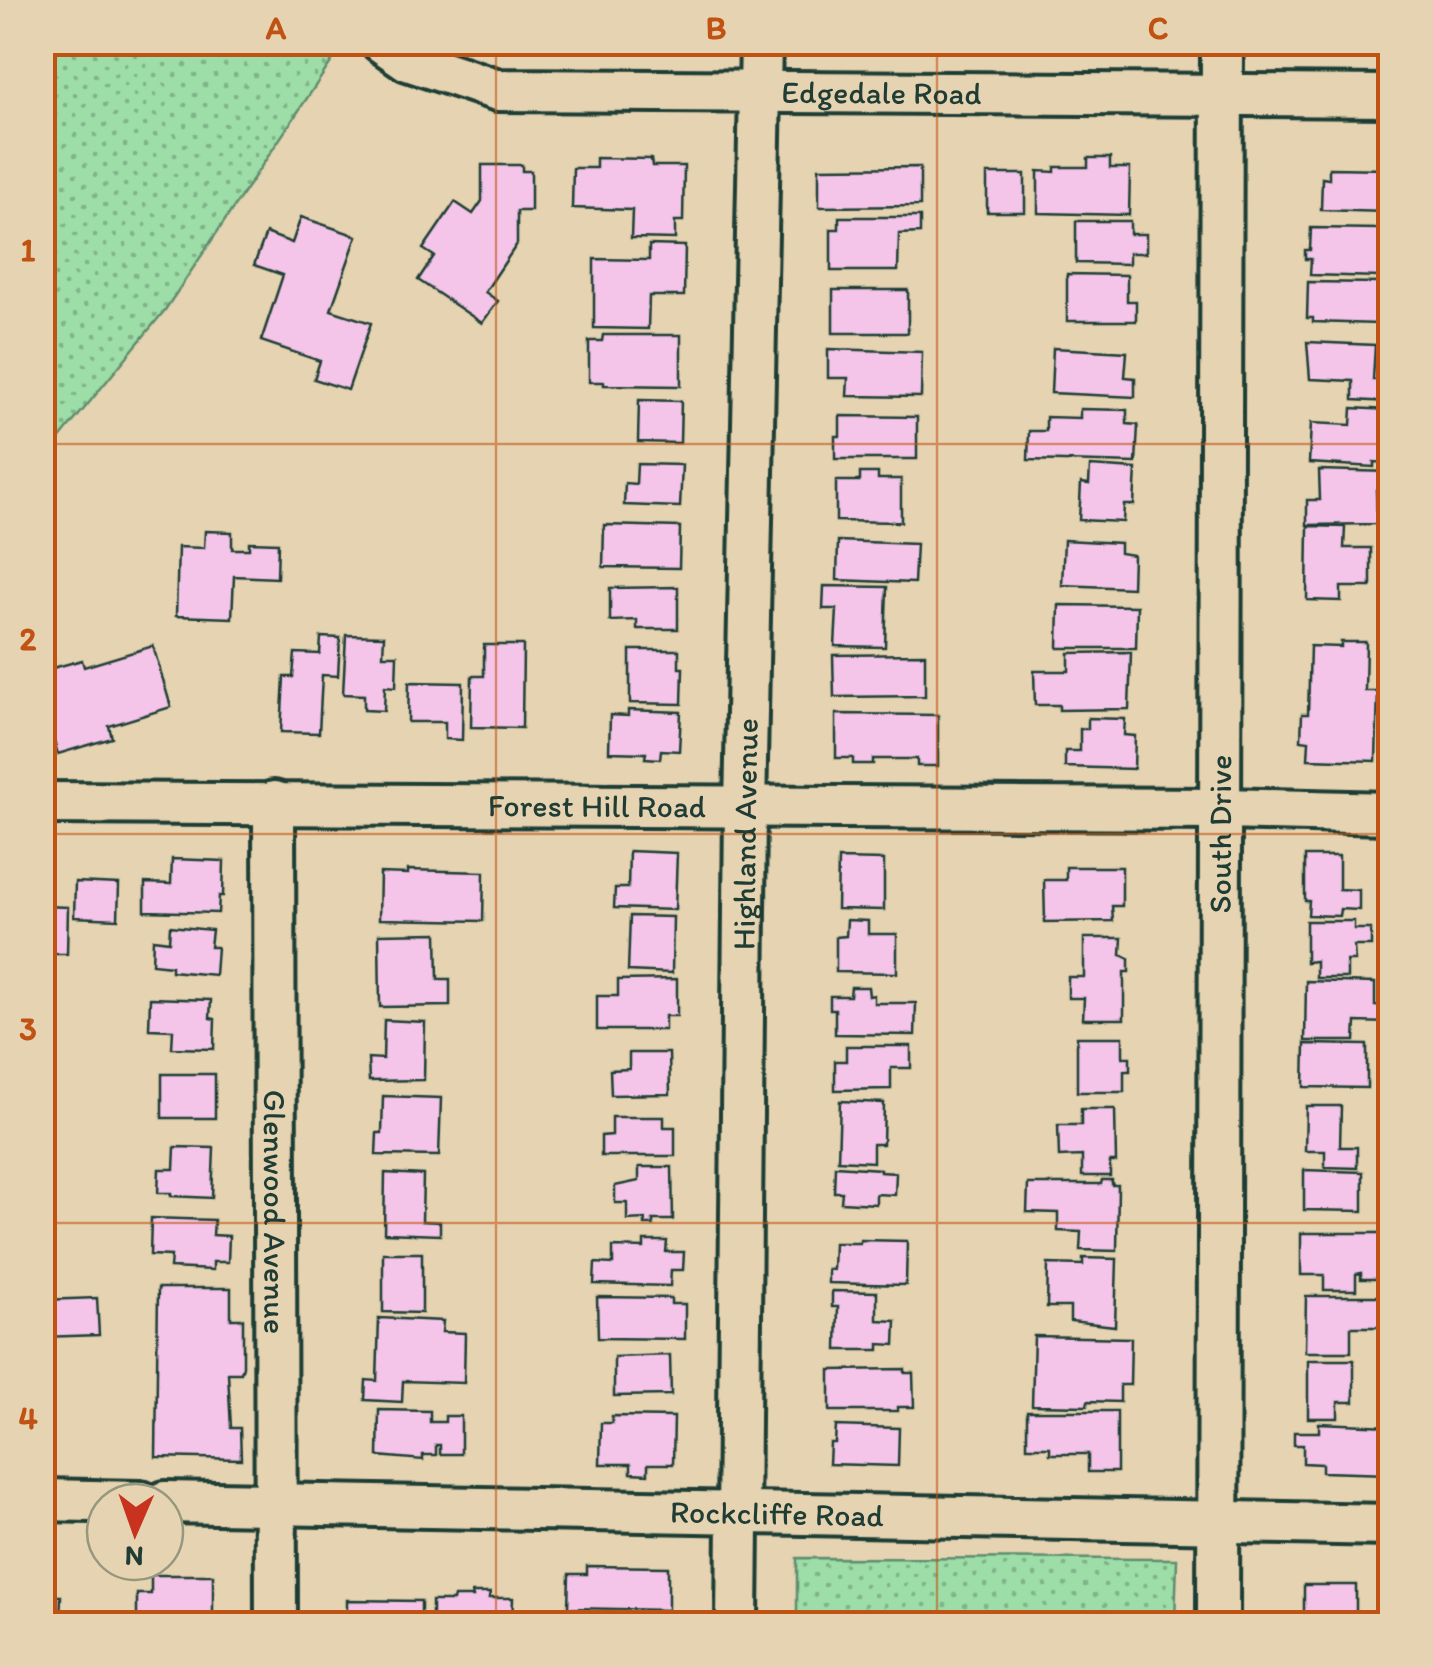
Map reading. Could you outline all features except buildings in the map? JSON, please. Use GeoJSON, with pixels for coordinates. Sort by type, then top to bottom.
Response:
{"type":"FeatureCollection","features":[{"type":"Feature","properties":{"kind":"street","name":"Edgedale Road"},"geometry":{"type":"LineString","coordinates":[[382,42],[408,60],[498,90],[1390,96]]}},
{"type":"Feature","properties":{"kind":"street","name":"Highland Avenue"},"geometry":{"type":"LineString","coordinates":[[737,1624],[746,808],[761,42]]}},
{"type":"Feature","properties":{"kind":"street","name":"South Drive"},"geometry":{"type":"LineString","coordinates":[[1218,1624],[1222,42]]}},
{"type":"Feature","properties":{"kind":"street","name":"Glenwood Avenue"},"geometry":{"type":"LineString","coordinates":[[274,802],[276,1624]]}},
{"type":"Feature","properties":{"kind":"street","name":"Forest Hill Road"},"geometry":{"type":"LineString","coordinates":[[42,803],[1390,813]]}},
{"type":"Feature","properties":{"kind":"street"},"geometry":{"type":"LineString","coordinates":[[42,1500],[85,1501]]}},
{"type":"Feature","properties":{"kind":"street","name":"Rockcliffe Road"},"geometry":{"type":"LineString","coordinates":[[185,1503],[1390,1525]]}},
{"type":"Feature","properties":{"kind":"green space"},"geometry":{"type":"Polygon","coordinates":[[[43,42],[344,43],[165,310],[43,459],[43,42]]]}},
{"type":"Feature","properties":{"kind":"green space"},"geometry":{"type":"Polygon","coordinates":[[[797,1558],[1177,1559],[1175,1624],[797,1624],[797,1558]]]}}]}
